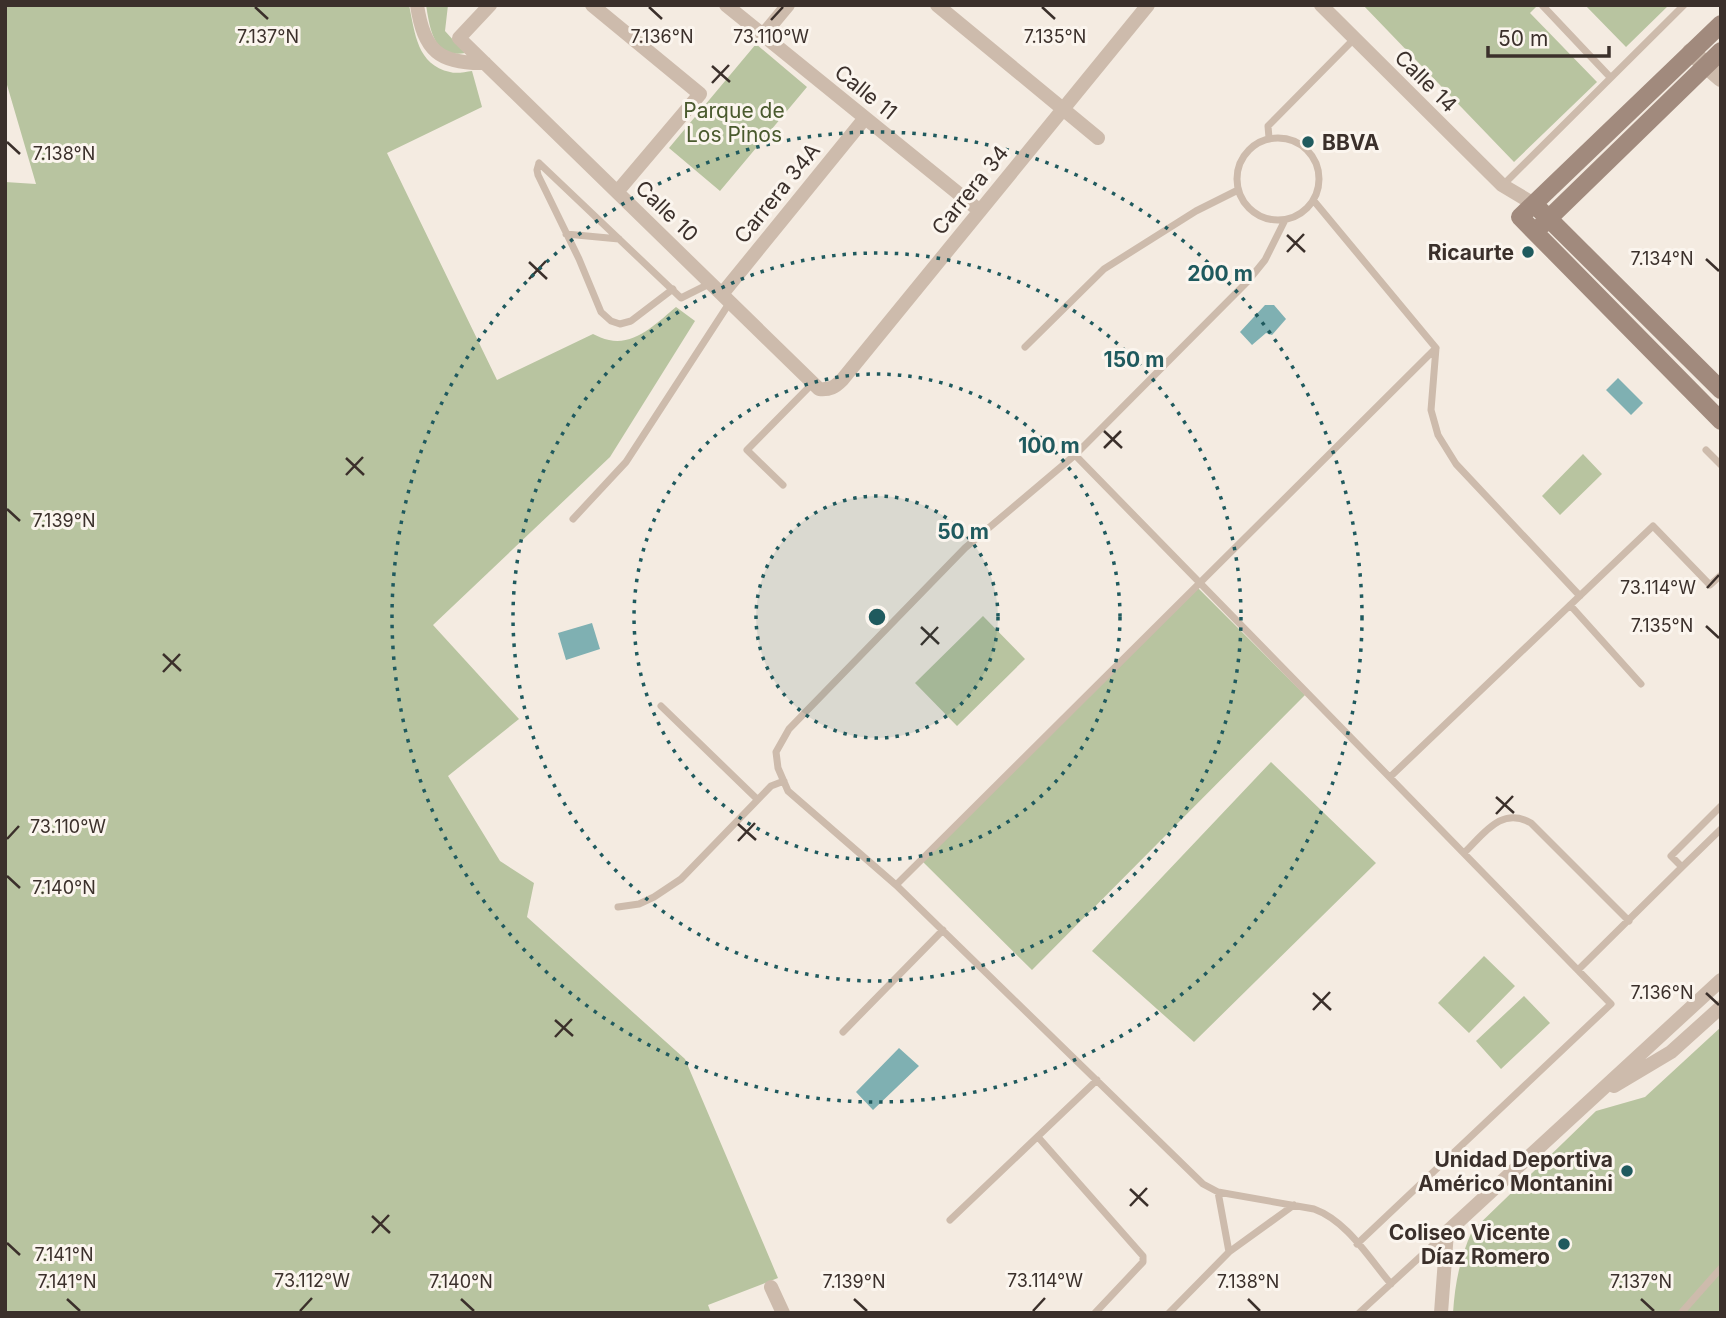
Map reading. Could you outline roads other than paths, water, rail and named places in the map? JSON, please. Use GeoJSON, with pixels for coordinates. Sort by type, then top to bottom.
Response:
{"type":"FeatureCollection","features":[{"type":"Feature","properties":{"kind":"main road"},"geometry":{"type":"LineString","coordinates":[[1718,412],[1520,217],[1721,24]]}},
{"type":"Feature","properties":{"kind":"main road"},"geometry":{"type":"LineString","coordinates":[[1534,232],[1721,51]]}},
{"type":"Feature","properties":{"kind":"main road"},"geometry":{"type":"LineString","coordinates":[[1650,92],[1664,107]]}},
{"type":"Feature","properties":{"kind":"main road"},"geometry":{"type":"LineString","coordinates":[[1534,204],[1721,390]]}},
{"type":"Feature","properties":{"kind":"street"},"geometry":{"type":"LineString","coordinates":[[417,5],[429,44],[438,53],[449,60],[464,64],[485,63]]}},
{"type":"Feature","properties":{"kind":"street","name":"Calle 10"},"geometry":{"type":"LineString","coordinates":[[490,5],[458,38],[816,386]]}},
{"type":"Feature","properties":{"kind":"street"},"geometry":{"type":"LineString","coordinates":[[592,5],[701,94],[617,192]]}},
{"type":"Feature","properties":{"kind":"street","name":"Calle 11"},"geometry":{"type":"LineString","coordinates":[[726,5],[980,211]]}},
{"type":"Feature","properties":{"kind":"street"},"geometry":{"type":"LineString","coordinates":[[763,35],[788,5]]}},
{"type":"Feature","properties":{"kind":"street"},"geometry":{"type":"LineString","coordinates":[[937,5],[1098,138]]}},
{"type":"Feature","properties":{"kind":"street","name":"Calle 14"},"geometry":{"type":"LineString","coordinates":[[1321,5],[1502,185],[1534,204]]}},
{"type":"Feature","properties":{"kind":"street","name":"Carrera 34"},"geometry":{"type":"LineString","coordinates":[[816,386],[826,390],[834,388],[842,380],[1145,6]]}},
{"type":"Feature","properties":{"kind":"street"},"geometry":{"type":"LineString","coordinates":[[1691,52],[1721,78]]}},
{"type":"Feature","properties":{"kind":"street","name":"Carrera 34A"},"geometry":{"type":"LineString","coordinates":[[726,298],[865,118]]}},
{"type":"Feature","properties":{"kind":"street","name":"Calle 14"},"geometry":{"type":"LineString","coordinates":[[1502,185],[1520,217]]}},
{"type":"Feature","properties":{"kind":"street"},"geometry":{"type":"LineString","coordinates":[[1441,1313],[1447,1232],[1721,980]]}},
{"type":"Feature","properties":{"kind":"street"},"geometry":{"type":"LineString","coordinates":[[1589,1101],[1671,1052],[1721,1007]]}},
{"type":"Feature","properties":{"kind":"street"},"geometry":{"type":"LineString","coordinates":[[771,1287],[783,1313]]}},
{"type":"Feature","properties":{"kind":"lane"},"geometry":{"type":"LineString","coordinates":[[1542,5],[1611,76]]}},
{"type":"Feature","properties":{"kind":"lane"},"geometry":{"type":"LineString","coordinates":[[1502,185],[1684,5]]}},
{"type":"Feature","properties":{"kind":"lane"},"geometry":{"type":"LineString","coordinates":[[1269,138],[1268,126],[1354,39]]}},
{"type":"Feature","properties":{"kind":"lane"},"geometry":{"type":"LineString","coordinates":[[1269,138],[1293,140],[1312,155],[1317,166],[1320,177],[1314,201],[1297,217],[1273,220],[1261,217],[1242,201],[1238,190],[1236,177],[1239,163],[1256,143],[1269,138]]}},
{"type":"Feature","properties":{"kind":"lane"},"geometry":{"type":"LineString","coordinates":[[673,289],[631,321],[620,324],[611,321],[601,312],[538,176],[539,163],[673,289],[681,298],[710,283]]}},
{"type":"Feature","properties":{"kind":"lane"},"geometry":{"type":"LineString","coordinates":[[1025,347],[1104,269],[1196,211],[1238,190]]}},
{"type":"Feature","properties":{"kind":"lane"},"geometry":{"type":"LineString","coordinates":[[1314,201],[1436,348],[1432,410],[1438,435],[1456,464],[1580,596]]}},
{"type":"Feature","properties":{"kind":"lane"},"geometry":{"type":"LineString","coordinates":[[1285,220],[1265,260],[1248,281],[1075,455],[965,548],[789,729],[776,752],[778,768],[788,791],[896,885],[1203,1184],[1218,1192],[1294,1205],[1328,1214],[1339,1223],[1391,1284]]}},
{"type":"Feature","properties":{"kind":"lane"},"geometry":{"type":"LineString","coordinates":[[566,234],[620,239]]}},
{"type":"Feature","properties":{"kind":"lane"},"geometry":{"type":"LineString","coordinates":[[573,519],[626,463],[726,298]]}},
{"type":"Feature","properties":{"kind":"lane"},"geometry":{"type":"LineString","coordinates":[[896,885],[1436,348]]}},
{"type":"Feature","properties":{"kind":"lane"},"geometry":{"type":"LineString","coordinates":[[783,485],[747,450],[816,386]]}},
{"type":"Feature","properties":{"kind":"lane"},"geometry":{"type":"LineString","coordinates":[[1706,450],[1721,465]]}},
{"type":"Feature","properties":{"kind":"lane"},"geometry":{"type":"LineString","coordinates":[[1075,455],[1611,1004],[1357,1244]]}},
{"type":"Feature","properties":{"kind":"lane"},"geometry":{"type":"LineString","coordinates":[[1390,777],[1653,526],[1710,585],[1721,575]]}},
{"type":"Feature","properties":{"kind":"lane"},"geometry":{"type":"LineString","coordinates":[[1570,605],[1641,684]]}},
{"type":"Feature","properties":{"kind":"lane"},"geometry":{"type":"LineString","coordinates":[[661,706],[757,800]]}},
{"type":"Feature","properties":{"kind":"lane"},"geometry":{"type":"LineString","coordinates":[[618,907],[639,904],[681,879],[771,786],[784,780]]}},
{"type":"Feature","properties":{"kind":"lane"},"geometry":{"type":"LineString","coordinates":[[1682,867],[1671,856],[1721,806]]}},
{"type":"Feature","properties":{"kind":"lane"},"geometry":{"type":"LineString","coordinates":[[1464,853],[1503,818],[1522,819],[1531,823],[1629,921]]}},
{"type":"Feature","properties":{"kind":"lane"},"geometry":{"type":"LineString","coordinates":[[1578,970],[1721,829]]}},
{"type":"Feature","properties":{"kind":"lane"},"geometry":{"type":"LineString","coordinates":[[843,1031],[943,930]]}},
{"type":"Feature","properties":{"kind":"lane"},"geometry":{"type":"LineString","coordinates":[[950,1220],[1097,1080]]}},
{"type":"Feature","properties":{"kind":"lane"},"geometry":{"type":"LineString","coordinates":[[1038,1137],[1143,1255],[1143,1262],[1095,1313]]}},
{"type":"Feature","properties":{"kind":"lane"},"geometry":{"type":"LineString","coordinates":[[1218,1192],[1229,1252]]}},
{"type":"Feature","properties":{"kind":"lane"},"geometry":{"type":"LineString","coordinates":[[1169,1313],[1229,1252],[1294,1205]]}},
{"type":"Feature","properties":{"kind":"lane"},"geometry":{"type":"LineString","coordinates":[[1359,1313],[1447,1232]]}},
{"type":"Feature","properties":{"kind":"lane"},"geometry":{"type":"LineString","coordinates":[[1681,1313],[1721,1268]]}},
{"type":"Feature","properties":{"kind":"water"},"geometry":{"type":"Polygon","coordinates":[[[1265,305],[1274,305],[1286,319],[1272,335],[1266,333],[1252,345],[1240,332],[1265,305]]]}},
{"type":"Feature","properties":{"kind":"water"},"geometry":{"type":"Polygon","coordinates":[[[1618,378],[1643,403],[1631,415],[1606,390],[1618,378]]]}},
{"type":"Feature","properties":{"kind":"water"},"geometry":{"type":"Polygon","coordinates":[[[592,623],[600,649],[566,660],[558,633],[592,623]]]}},
{"type":"Feature","properties":{"kind":"water"},"geometry":{"type":"Polygon","coordinates":[[[899,1048],[919,1066],[873,1110],[856,1092],[899,1048]]]}},
{"type":"Feature","properties":{"kind":"place","name":"BBVA"},"geometry":{"type":"Point","coordinates":[1308,142]}},
{"type":"Feature","properties":{"kind":"place","name":"Ricaurte"},"geometry":{"type":"Point","coordinates":[1528,252]}},
{"type":"Feature","properties":{"kind":"place","name":"Unidad Deportiva Américo Montanini"},"geometry":{"type":"Point","coordinates":[1627,1171]}},
{"type":"Feature","properties":{"kind":"place","name":"Coliseo Vicente Díaz Romero"},"geometry":{"type":"Point","coordinates":[1564,1244]}},
{"type":"Feature","properties":{"kind":"park label","name":"Parque de Los Pinos"},"geometry":{"type":"Point","coordinates":[734,122]}}]}
